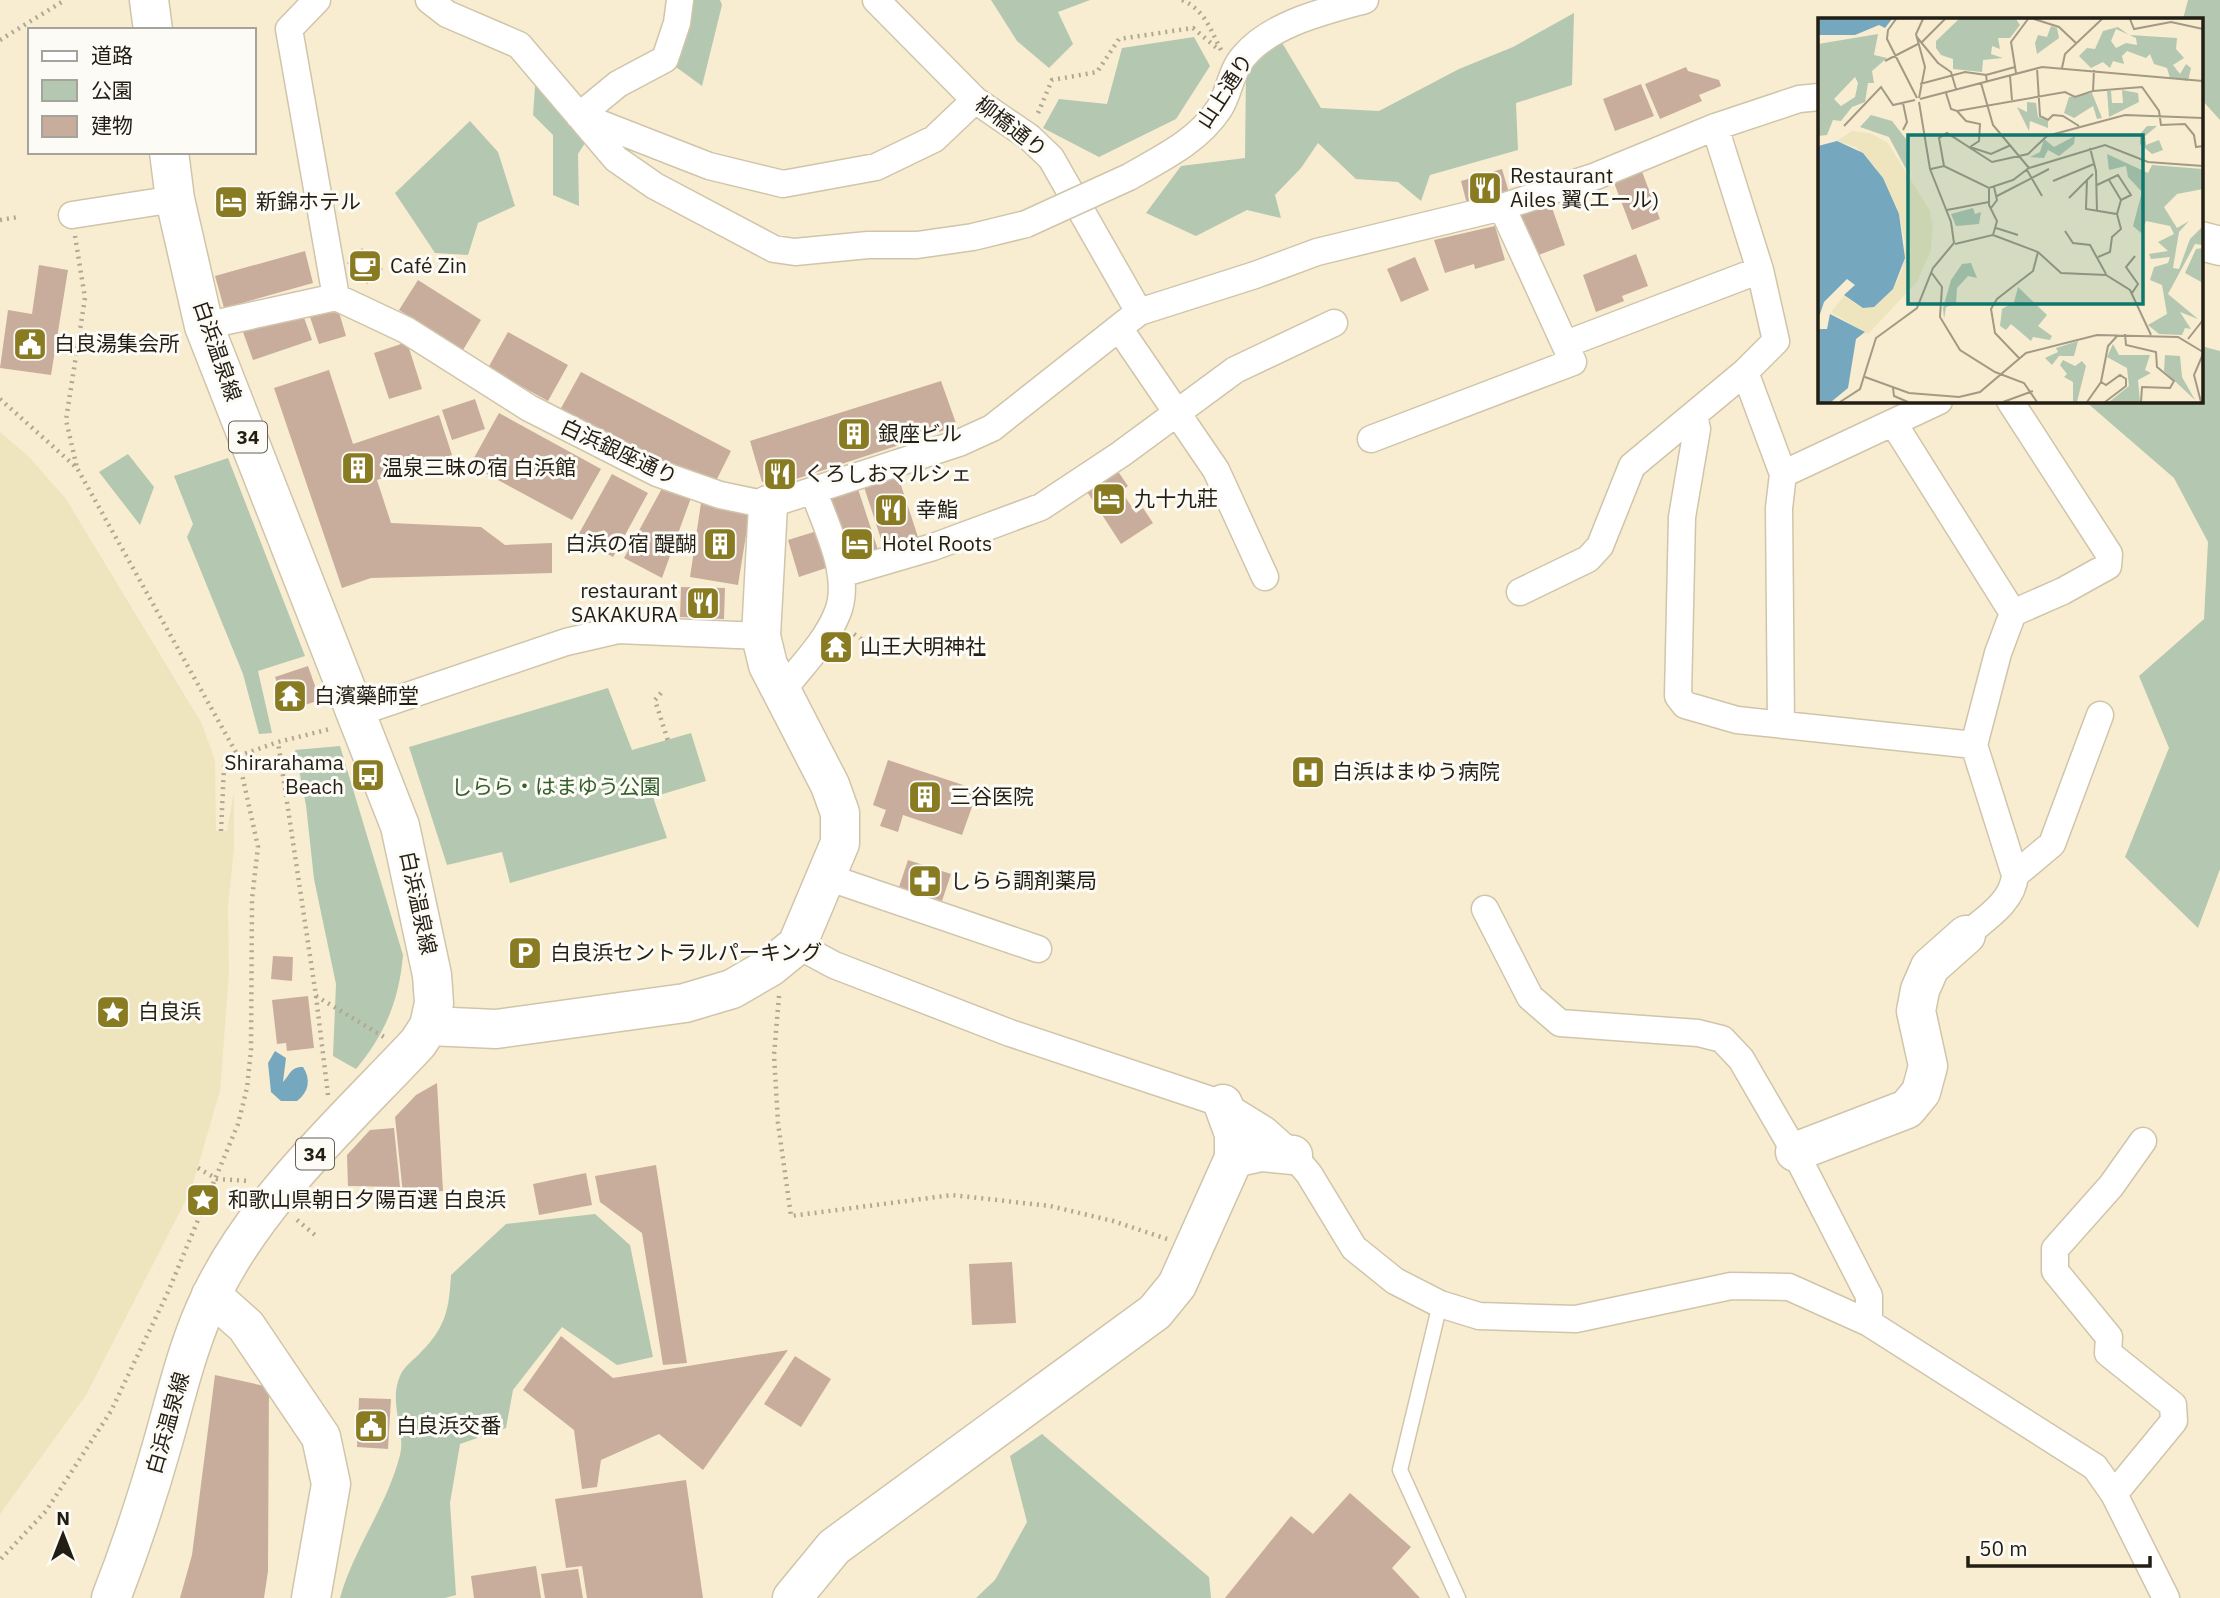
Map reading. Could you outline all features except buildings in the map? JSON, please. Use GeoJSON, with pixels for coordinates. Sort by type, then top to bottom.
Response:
{"type":"FeatureCollection","features":[{"type":"Feature","properties":{"kind":"street"},"geometry":{"type":"LineString","coordinates":[[149,0],[153,28]]}},
{"type":"Feature","properties":{"kind":"street"},"geometry":{"type":"LineString","coordinates":[[204,326],[336,297],[289,29],[317,0]]}},
{"type":"Feature","properties":{"kind":"street","name":"山上通り"},"geometry":{"type":"LineString","coordinates":[[429,0],[447,14],[519,45],[616,159],[655,186],[774,249],[795,252],[868,245],[917,245],[973,237],[1026,224],[1129,177],[1193,139],[1219,109],[1233,54],[1313,15],[1365,0]]}},
{"type":"Feature","properties":{"kind":"street"},"geometry":{"type":"LineString","coordinates":[[579,116],[618,85],[665,59],[677,23],[680,0]]}},
{"type":"Feature","properties":{"kind":"street","name":"柳橋通り"},"geometry":{"type":"LineString","coordinates":[[876,0],[975,100],[1029,136],[1051,158],[1129,320],[1179,412],[1216,470],[1265,577]]}},
{"type":"Feature","properties":{"kind":"street"},"geometry":{"type":"LineString","coordinates":[[1129,320],[1317,252],[1502,207],[1597,176],[1715,127],[1799,99],[1818,97]]}},
{"type":"Feature","properties":{"kind":"street"},"geometry":{"type":"LineString","coordinates":[[579,116],[709,166],[783,184],[876,167],[934,139],[975,100]]}},
{"type":"Feature","properties":{"kind":"street"},"geometry":{"type":"LineString","coordinates":[[1520,592],[1588,559],[1600,545],[1632,466],[1745,372],[1776,341],[1760,270],[1715,127]]}},
{"type":"Feature","properties":{"kind":"street","name":"白浜温泉線"},"geometry":{"type":"LineString","coordinates":[[111,1598],[133,1541],[191,1340],[211,1295],[246,1235],[273,1199],[418,1043],[429,1026],[434,1003],[432,975],[416,888],[400,826],[347,720],[204,326],[175,199],[169,154]]}},
{"type":"Feature","properties":{"kind":"street"},"geometry":{"type":"LineString","coordinates":[[72,215],[175,199]]}},
{"type":"Feature","properties":{"kind":"street"},"geometry":{"type":"LineString","coordinates":[[1371,439],[1573,362],[1502,207]]}},
{"type":"Feature","properties":{"kind":"street"},"geometry":{"type":"LineString","coordinates":[[2202,241],[2220,246]]}},
{"type":"Feature","properties":{"kind":"street"},"geometry":{"type":"LineString","coordinates":[[1566,344],[1760,270]]}},
{"type":"Feature","properties":{"kind":"street","name":"白浜銀座通り"},"geometry":{"type":"LineString","coordinates":[[336,297],[406,330],[529,408],[657,473],[720,495],[768,505],[959,443],[992,428],[1129,320]]}},
{"type":"Feature","properties":{"kind":"street"},"geometry":{"type":"LineString","coordinates":[[841,574],[933,547],[1041,507],[1179,412],[1235,369],[1334,323]]}},
{"type":"Feature","properties":{"kind":"street"},"geometry":{"type":"LineString","coordinates":[[1745,372],[1783,474],[1779,508],[1781,724]]}},
{"type":"Feature","properties":{"kind":"street"},"geometry":{"type":"LineString","coordinates":[[1783,474],[1895,424],[1937,402]]}},
{"type":"Feature","properties":{"kind":"street"},"geometry":{"type":"LineString","coordinates":[[1795,1152],[1907,1109],[1921,1092],[1928,1066],[1916,1011],[1920,990],[1930,967],[2004,902],[2014,889],[2015,874],[1974,744],[1998,653],[2013,612],[2063,591],[2108,566],[2109,554],[2011,402]]}},
{"type":"Feature","properties":{"kind":"street"},"geometry":{"type":"LineString","coordinates":[[1694,415],[1697,429],[1682,517],[1678,696],[1685,705],[1737,720],[1974,744]]}},
{"type":"Feature","properties":{"kind":"street"},"geometry":{"type":"LineString","coordinates":[[1895,424],[2013,612]]}},
{"type":"Feature","properties":{"kind":"street"},"geometry":{"type":"LineString","coordinates":[[780,694],[823,640],[839,611],[841,574],[814,492]]}},
{"type":"Feature","properties":{"kind":"street"},"geometry":{"type":"LineString","coordinates":[[429,1026],[496,1029],[685,1003],[732,989],[783,956],[827,877],[840,844],[840,813],[830,785],[780,694],[768,665],[761,636],[768,505]]}},
{"type":"Feature","properties":{"kind":"street"},"geometry":{"type":"LineString","coordinates":[[347,720],[566,642],[618,630],[761,636]]}},
{"type":"Feature","properties":{"kind":"street"},"geometry":{"type":"LineString","coordinates":[[2015,874],[2052,844],[2100,715]]}},
{"type":"Feature","properties":{"kind":"street"},"geometry":{"type":"LineString","coordinates":[[827,877],[1038,949]]}},
{"type":"Feature","properties":{"kind":"street"},"geometry":{"type":"LineString","coordinates":[[1485,909],[1530,997],[1560,1023],[1698,1033],[1722,1039],[1741,1059],[1795,1152],[1869,1296],[1869,1323]]}},
{"type":"Feature","properties":{"kind":"street"},"geometry":{"type":"LineString","coordinates":[[783,956],[834,965],[1010,1033],[1223,1104],[1265,1130],[1293,1156],[1309,1174],[1354,1248],[1395,1282],[1440,1304],[1479,1316],[1576,1319],[1731,1286],[1789,1287],[1869,1323],[2095,1467],[2114,1494],[2166,1598]]}},
{"type":"Feature","properties":{"kind":"street"},"geometry":{"type":"LineString","coordinates":[[792,1598],[834,1547],[1155,1312],[1177,1286],[1234,1158],[1234,1134],[1223,1104]]}},
{"type":"Feature","properties":{"kind":"street"},"geometry":{"type":"LineString","coordinates":[[2114,1494],[2174,1421],[2173,1405],[2108,1353],[2109,1337],[2055,1270],[2055,1249],[2111,1186],[2143,1141]]}},
{"type":"Feature","properties":{"kind":"street"},"geometry":{"type":"LineString","coordinates":[[1234,1158],[1261,1152],[1293,1156]]}},
{"type":"Feature","properties":{"kind":"street"},"geometry":{"type":"LineString","coordinates":[[211,1295],[246,1326],[321,1437],[331,1484],[310,1598]]}},
{"type":"Feature","properties":{"kind":"lane"},"geometry":{"type":"LineString","coordinates":[[1440,1304],[1400,1470],[1458,1598]]}},
{"type":"Feature","properties":{"kind":"path"},"geometry":{"type":"LineString","coordinates":[[0,40],[65,0]]}},
{"type":"Feature","properties":{"kind":"path"},"geometry":{"type":"LineString","coordinates":[[1182,0],[1195,5],[1233,54]]}},
{"type":"Feature","properties":{"kind":"path"},"geometry":{"type":"LineString","coordinates":[[1029,136],[1052,80],[1097,72],[1119,39],[1193,28],[1233,54]]}},
{"type":"Feature","properties":{"kind":"path"},"geometry":{"type":"LineString","coordinates":[[0,1560],[46,1511],[111,1411],[218,1179],[238,1124],[247,1088],[251,1050],[252,899],[258,847],[238,756],[77,468],[66,420],[85,298],[72,215]]}},
{"type":"Feature","properties":{"kind":"path"},"geometry":{"type":"LineString","coordinates":[[0,220],[18,217]]}},
{"type":"Feature","properties":{"kind":"path"},"geometry":{"type":"LineString","coordinates":[[0,399],[77,468]]}},
{"type":"Feature","properties":{"kind":"path"},"geometry":{"type":"LineString","coordinates":[[661,693],[655,700],[668,740]]}},
{"type":"Feature","properties":{"kind":"path"},"geometry":{"type":"LineString","coordinates":[[221,831],[223,767],[227,760],[347,720]]}},
{"type":"Feature","properties":{"kind":"path"},"geometry":{"type":"LineString","coordinates":[[278,742],[331,1106]]}},
{"type":"Feature","properties":{"kind":"path"},"geometry":{"type":"LineString","coordinates":[[783,956],[774,1055],[778,1123],[791,1216],[952,1195],[1050,1206],[1112,1221],[1194,1249]]}},
{"type":"Feature","properties":{"kind":"path"},"geometry":{"type":"LineString","coordinates":[[316,996],[387,1040]]}},
{"type":"Feature","properties":{"kind":"path"},"geometry":{"type":"LineString","coordinates":[[198,1168],[218,1179],[250,1181],[259,1186]]}},
{"type":"Feature","properties":{"kind":"green space"},"geometry":{"type":"Polygon","coordinates":[[[680,0],[720,0],[722,5],[702,86],[665,59],[680,0]]]}},
{"type":"Feature","properties":{"kind":"green space"},"geometry":{"type":"Polygon","coordinates":[[[991,0],[1090,0],[1058,12],[1073,44],[1049,68],[1017,41],[991,0]]]}},
{"type":"Feature","properties":{"kind":"green space"},"geometry":{"type":"Polygon","coordinates":[[[2188,0],[2220,0],[2220,120],[2202,100],[2202,18],[2183,18],[2188,0]]]}},
{"type":"Feature","properties":{"kind":"green space"},"geometry":{"type":"Polygon","coordinates":[[[1574,13],[1572,85],[1516,103],[1518,150],[1430,175],[1421,201],[1398,182],[1356,179],[1318,143],[1301,168],[1275,195],[1281,218],[1247,210],[1196,236],[1146,213],[1181,166],[1245,158],[1246,72],[1281,41],[1321,108],[1379,111],[1459,69],[1513,47],[1574,13]]]}},
{"type":"Feature","properties":{"kind":"green space"},"geometry":{"type":"Polygon","coordinates":[[[1194,37],[1210,66],[1176,119],[1099,157],[1043,128],[1059,99],[1107,104],[1122,48],[1194,37]]]}},
{"type":"Feature","properties":{"kind":"green space"},"geometry":{"type":"Polygon","coordinates":[[[536,72],[585,143],[578,154],[579,206],[553,195],[553,135],[533,115],[536,72]]]}},
{"type":"Feature","properties":{"kind":"green space"},"geometry":{"type":"Polygon","coordinates":[[[470,121],[498,152],[515,206],[478,223],[468,255],[435,253],[395,193],[470,121]]]}},
{"type":"Feature","properties":{"kind":"green space"},"geometry":{"type":"Polygon","coordinates":[[[2202,346],[2220,351],[2220,869],[2198,928],[2125,857],[2169,748],[2139,676],[2204,619],[2208,542],[2174,478],[2086,402],[2202,402],[2202,346]]]}},
{"type":"Feature","properties":{"kind":"green space"},"geometry":{"type":"Polygon","coordinates":[[[128,454],[154,487],[140,525],[99,472],[128,454]]]}},
{"type":"Feature","properties":{"kind":"green space"},"geometry":{"type":"Polygon","coordinates":[[[228,458],[305,656],[258,671],[272,733],[259,734],[243,674],[187,537],[193,524],[174,476],[228,458]]]}},
{"type":"Feature","properties":{"kind":"green space","name":"しらら・はまゆう公園"},"geometry":{"type":"Polygon","coordinates":[[[608,688],[632,750],[691,733],[706,781],[653,797],[667,838],[510,883],[502,852],[447,865],[409,747],[608,688]]]}},
{"type":"Feature","properties":{"kind":"green space"},"geometry":{"type":"Polygon","coordinates":[[[340,746],[403,955],[398,987],[389,1016],[375,1043],[356,1069],[333,1056],[336,984],[314,879],[306,805],[295,750],[340,746]]]}},
{"type":"Feature","properties":{"kind":"green space"},"geometry":{"type":"Polygon","coordinates":[[[595,1214],[630,1245],[653,1357],[617,1365],[562,1327],[513,1390],[506,1428],[460,1444],[450,1503],[456,1595],[445,1598],[340,1598],[353,1562],[387,1492],[400,1455],[401,1436],[396,1396],[400,1376],[441,1326],[449,1298],[451,1275],[506,1224],[595,1214]]]}},
{"type":"Feature","properties":{"kind":"green space"},"geometry":{"type":"Polygon","coordinates":[[[1042,1434],[1209,1577],[1211,1598],[976,1598],[995,1580],[1027,1522],[1010,1456],[1042,1434]]]}},
{"type":"Feature","properties":{"kind":"sand","name":"白良浜"},"geometry":{"type":"Polygon","coordinates":[[[0,432],[29,457],[66,499],[202,724],[215,761],[216,831],[227,831],[234,792],[234,848],[228,907],[229,973],[220,1091],[191,1190],[86,1395],[0,1514],[0,432]]]}},
{"type":"Feature","properties":{"kind":"water"},"geometry":{"type":"Polygon","coordinates":[[[275,1051],[286,1058],[283,1082],[295,1068],[303,1067],[306,1072],[306,1089],[297,1101],[281,1101],[271,1092],[268,1063],[275,1051]]]}},
{"type":"Feature","properties":{"kind":"place","name":"Restaurant Ailes 翼(エール)"},"geometry":{"type":"Point","coordinates":[1485,188]}},
{"type":"Feature","properties":{"kind":"place","name":"新錦ホテル"},"geometry":{"type":"Point","coordinates":[231,202]}},
{"type":"Feature","properties":{"kind":"place","name":"Café Zin"},"geometry":{"type":"Point","coordinates":[365,266]}},
{"type":"Feature","properties":{"kind":"place","name":"白良湯集会所"},"geometry":{"type":"Point","coordinates":[30,344]}},
{"type":"Feature","properties":{"kind":"place","name":"銀座ビル"},"geometry":{"type":"Point","coordinates":[854,434]}},
{"type":"Feature","properties":{"kind":"place","name":"温泉三昧の宿 白浜館"},"geometry":{"type":"Point","coordinates":[358,468]}},
{"type":"Feature","properties":{"kind":"place","name":"くろしおマルシェ"},"geometry":{"type":"Point","coordinates":[780,474]}},
{"type":"Feature","properties":{"kind":"place","name":"九十九莊"},"geometry":{"type":"Point","coordinates":[1109,499]}},
{"type":"Feature","properties":{"kind":"place","name":"幸鮨"},"geometry":{"type":"Point","coordinates":[891,510]}},
{"type":"Feature","properties":{"kind":"place","name":"白浜の宿 醍醐"},"geometry":{"type":"Point","coordinates":[720,544]}},
{"type":"Feature","properties":{"kind":"place","name":"Hotel Roots"},"geometry":{"type":"Point","coordinates":[857,544]}},
{"type":"Feature","properties":{"kind":"place","name":"restaurant SAKAKURA"},"geometry":{"type":"Point","coordinates":[703,603]}},
{"type":"Feature","properties":{"kind":"place","name":"山王大明神社"},"geometry":{"type":"Point","coordinates":[836,647]}},
{"type":"Feature","properties":{"kind":"place","name":"白濱藥師堂"},"geometry":{"type":"Point","coordinates":[290,696]}},
{"type":"Feature","properties":{"kind":"place","name":"白浜はまゆう病院"},"geometry":{"type":"Point","coordinates":[1308,772]}},
{"type":"Feature","properties":{"kind":"place","name":"Shirarahama Beach"},"geometry":{"type":"Point","coordinates":[368,775]}},
{"type":"Feature","properties":{"kind":"place","name":"三谷医院"},"geometry":{"type":"Point","coordinates":[925,797]}},
{"type":"Feature","properties":{"kind":"place","name":"しらら調剤薬局"},"geometry":{"type":"Point","coordinates":[925,881]}},
{"type":"Feature","properties":{"kind":"place","name":"白良浜セントラルパーキング"},"geometry":{"type":"Point","coordinates":[525,953]}},
{"type":"Feature","properties":{"kind":"place","name":"白良浜"},"geometry":{"type":"Point","coordinates":[113,1012]}},
{"type":"Feature","properties":{"kind":"place","name":"和歌山県朝日夕陽百選 白良浜"},"geometry":{"type":"Point","coordinates":[203,1200]}},
{"type":"Feature","properties":{"kind":"place","name":"白良浜交番"},"geometry":{"type":"Point","coordinates":[371,1426]}}]}
